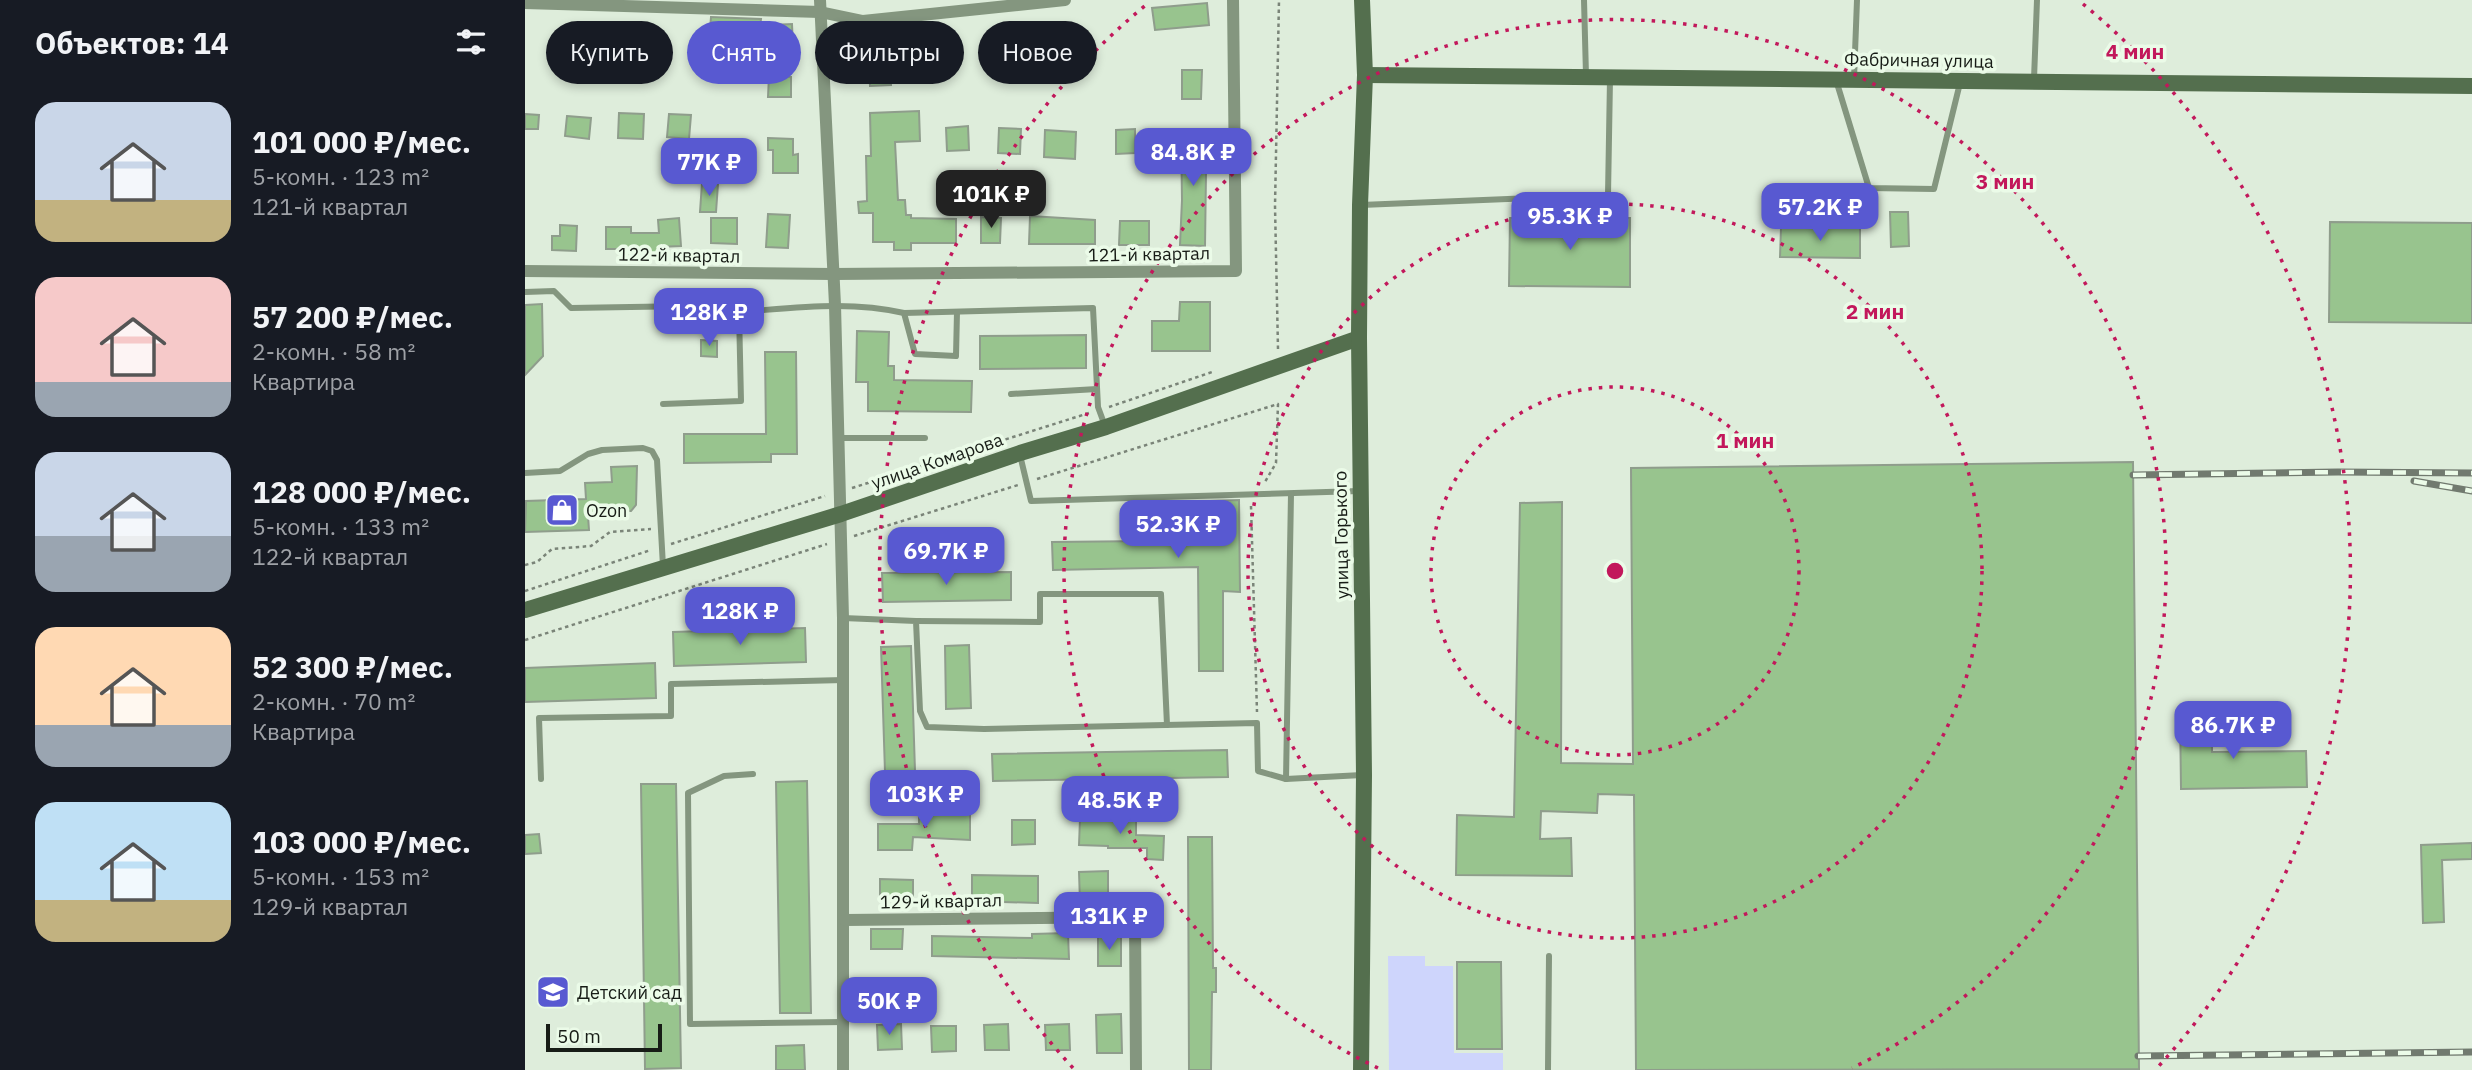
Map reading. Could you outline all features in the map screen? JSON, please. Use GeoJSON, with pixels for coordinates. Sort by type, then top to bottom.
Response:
{"type":"FeatureCollection","features":[{"type":"Feature","properties":{"kind":"main road","name":"улица Горького"},"geometry":{"type":"LineString","coordinates":[[1361,1070],[1364,775],[1359,338],[1365,75],[1363,0]]}},
{"type":"Feature","properties":{"kind":"main road","name":"Фабричная улица"},"geometry":{"type":"LineString","coordinates":[[1365,75],[2472,86]]}},
{"type":"Feature","properties":{"kind":"main road","name":"улица Комарова"},"geometry":{"type":"LineString","coordinates":[[525,610],[841,514],[1105,427],[1359,338]]}},
{"type":"Feature","properties":{"kind":"street"},"geometry":{"type":"LineString","coordinates":[[525,3],[820,6],[863,21],[1065,0]]}},
{"type":"Feature","properties":{"kind":"street","name":"121-й квартал"},"geometry":{"type":"LineString","coordinates":[[833,275],[1235,271],[1233,0]]}},
{"type":"Feature","properties":{"kind":"street"},"geometry":{"type":"LineString","coordinates":[[820,6],[835,305],[841,514],[845,920],[843,1070]]}},
{"type":"Feature","properties":{"kind":"street","name":"122-й квартал"},"geometry":{"type":"LineString","coordinates":[[525,271],[833,275]]}},
{"type":"Feature","properties":{"kind":"street","name":"129-й квартал"},"geometry":{"type":"LineString","coordinates":[[845,920],[1135,916],[1136,1070]]}},
{"type":"Feature","properties":{"kind":"lane"},"geometry":{"type":"LineString","coordinates":[[1584,0],[1586,77]]}},
{"type":"Feature","properties":{"kind":"lane"},"geometry":{"type":"LineString","coordinates":[[1854,79],[1857,0]]}},
{"type":"Feature","properties":{"kind":"lane"},"geometry":{"type":"LineString","coordinates":[[2034,81],[2036,0]]}},
{"type":"Feature","properties":{"kind":"lane"},"geometry":{"type":"LineString","coordinates":[[1360,205],[1608,195],[1610,77]]}},
{"type":"Feature","properties":{"kind":"lane"},"geometry":{"type":"LineString","coordinates":[[1836,78],[1869,188],[1934,189],[1961,80]]}},
{"type":"Feature","properties":{"kind":"lane"},"geometry":{"type":"LineString","coordinates":[[525,292],[554,291],[571,308],[690,306],[739,312],[835,305],[876,307],[904,313],[1093,307],[1099,410],[1105,427]]}},
{"type":"Feature","properties":{"kind":"lane"},"geometry":{"type":"LineString","coordinates":[[663,404],[741,401],[739,312]]}},
{"type":"Feature","properties":{"kind":"lane"},"geometry":{"type":"LineString","coordinates":[[904,313],[915,354],[956,356],[957,312]]}},
{"type":"Feature","properties":{"kind":"lane"},"geometry":{"type":"LineString","coordinates":[[1011,394],[1097,389]]}},
{"type":"Feature","properties":{"kind":"lane"},"geometry":{"type":"LineString","coordinates":[[838,438],[925,438]]}},
{"type":"Feature","properties":{"kind":"lane"},"geometry":{"type":"LineString","coordinates":[[525,473],[560,471],[588,454],[602,450],[648,449],[657,460],[663,568]]}},
{"type":"Feature","properties":{"kind":"lane"},"geometry":{"type":"LineString","coordinates":[[1020,453],[1031,501],[1359,491]]}},
{"type":"Feature","properties":{"kind":"lane"},"geometry":{"type":"LineString","coordinates":[[1286,779],[1291,494]]}},
{"type":"Feature","properties":{"kind":"lane"},"geometry":{"type":"LineString","coordinates":[[843,618],[1040,622],[1040,594],[1161,594],[1167,725]]}},
{"type":"Feature","properties":{"kind":"lane"},"geometry":{"type":"LineString","coordinates":[[916,621],[920,711],[927,727],[984,729],[1257,723],[1258,771],[1286,779],[1364,775]]}},
{"type":"Feature","properties":{"kind":"lane"},"geometry":{"type":"LineString","coordinates":[[541,779],[539,719],[671,716],[671,684],[844,680]]}},
{"type":"Feature","properties":{"kind":"lane"},"geometry":{"type":"LineString","coordinates":[[753,774],[724,776],[688,793],[690,1024],[844,1022]]}},
{"type":"Feature","properties":{"kind":"lane"},"geometry":{"type":"LineString","coordinates":[[1548,1070],[1549,956]]}},
{"type":"Feature","properties":{"kind":"path"},"geometry":{"type":"LineString","coordinates":[[1279,0],[1275,206],[1279,349]]}},
{"type":"Feature","properties":{"kind":"path"},"geometry":{"type":"LineString","coordinates":[[525,591],[1215,371]]}},
{"type":"Feature","properties":{"kind":"path"},"geometry":{"type":"LineString","coordinates":[[525,640],[1278,404],[1276,463],[1251,506],[1257,723]]}},
{"type":"Feature","properties":{"kind":"path"},"geometry":{"type":"LineString","coordinates":[[525,565],[537,562],[552,549],[591,546],[610,532],[661,529]]}},
{"type":"Feature","properties":{"kind":"shaded area"},"geometry":{"type":"Polygon","coordinates":[[[1388,956],[1425,956],[1425,966],[1453,966],[1454,1053],[1503,1053],[1503,1070],[1389,1070],[1388,956]]]}},
{"type":"Feature","properties":{"kind":"building"},"geometry":{"type":"Polygon","coordinates":[[[1207,3],[1209,25],[1155,30],[1152,8],[1207,3]]]}},
{"type":"Feature","properties":{"kind":"building"},"geometry":{"type":"Polygon","coordinates":[[[711,17],[761,19],[761,21],[711,21],[711,17]]]}},
{"type":"Feature","properties":{"kind":"building"},"geometry":{"type":"Polygon","coordinates":[[[1182,70],[1202,70],[1201,99],[1182,99],[1182,70]]]}},
{"type":"Feature","properties":{"kind":"building"},"geometry":{"type":"Polygon","coordinates":[[[769,84],[791,84],[791,97],[768,97],[769,84]]]}},
{"type":"Feature","properties":{"kind":"building"},"geometry":{"type":"Polygon","coordinates":[[[870,84],[891,84],[891,85],[870,84]]]}},
{"type":"Feature","properties":{"kind":"building"},"geometry":{"type":"Polygon","coordinates":[[[919,111],[920,141],[895,142],[898,200],[905,200],[906,215],[911,215],[911,218],[956,219],[956,243],[911,243],[911,250],[894,250],[894,242],[873,242],[873,213],[859,213],[858,202],[867,201],[866,156],[871,156],[870,113],[919,111]]]}},
{"type":"Feature","properties":{"kind":"building"},"geometry":{"type":"Polygon","coordinates":[[[619,113],[644,114],[643,139],[618,138],[619,113]]]}},
{"type":"Feature","properties":{"kind":"building"},"geometry":{"type":"Polygon","coordinates":[[[525,114],[539,115],[538,129],[525,129],[525,114]]]}},
{"type":"Feature","properties":{"kind":"building"},"geometry":{"type":"Polygon","coordinates":[[[669,114],[691,115],[689,139],[667,137],[669,114]]]}},
{"type":"Feature","properties":{"kind":"building"},"geometry":{"type":"Polygon","coordinates":[[[567,116],[591,118],[589,139],[565,136],[567,116]]]}},
{"type":"Feature","properties":{"kind":"building"},"geometry":{"type":"Polygon","coordinates":[[[968,126],[969,150],[947,151],[946,128],[968,126]]]}},
{"type":"Feature","properties":{"kind":"building"},"geometry":{"type":"Polygon","coordinates":[[[999,128],[1021,129],[1020,154],[998,153],[999,128]]]}},
{"type":"Feature","properties":{"kind":"building"},"geometry":{"type":"Polygon","coordinates":[[[1135,129],[1135,153],[1116,154],[1116,130],[1135,129]]]}},
{"type":"Feature","properties":{"kind":"building"},"geometry":{"type":"Polygon","coordinates":[[[1181,129],[1204,129],[1205,246],[1180,245],[1181,129]]]}},
{"type":"Feature","properties":{"kind":"building"},"geometry":{"type":"Polygon","coordinates":[[[1045,130],[1076,132],[1075,159],[1044,157],[1045,130]]]}},
{"type":"Feature","properties":{"kind":"building"},"geometry":{"type":"Polygon","coordinates":[[[768,138],[793,139],[793,155],[798,154],[798,173],[773,173],[773,150],[768,150],[768,138]]]}},
{"type":"Feature","properties":{"kind":"building"},"geometry":{"type":"Polygon","coordinates":[[[702,183],[718,184],[716,212],[700,212],[702,183]]]}},
{"type":"Feature","properties":{"kind":"building"},"geometry":{"type":"Polygon","coordinates":[[[1890,212],[1908,212],[1909,246],[1891,247],[1890,212]]]}},
{"type":"Feature","properties":{"kind":"building"},"geometry":{"type":"Polygon","coordinates":[[[768,214],[790,215],[788,248],[766,247],[768,214]]]}},
{"type":"Feature","properties":{"kind":"building"},"geometry":{"type":"Polygon","coordinates":[[[1030,216],[1095,220],[1095,244],[1029,244],[1030,216]]]}},
{"type":"Feature","properties":{"kind":"building"},"geometry":{"type":"Polygon","coordinates":[[[981,217],[1001,218],[1000,243],[981,243],[981,217]]]}},
{"type":"Feature","properties":{"kind":"building"},"geometry":{"type":"Polygon","coordinates":[[[679,218],[681,246],[658,247],[658,255],[640,255],[640,249],[606,249],[606,227],[631,227],[631,233],[659,233],[658,220],[679,218]]]}},
{"type":"Feature","properties":{"kind":"building"},"geometry":{"type":"Polygon","coordinates":[[[711,218],[737,218],[737,244],[711,243],[711,218]]]}},
{"type":"Feature","properties":{"kind":"building"},"geometry":{"type":"Polygon","coordinates":[[[1510,218],[1630,218],[1630,287],[1509,286],[1510,218]]]}},
{"type":"Feature","properties":{"kind":"building"},"geometry":{"type":"Polygon","coordinates":[[[1120,221],[1149,221],[1149,245],[1119,245],[1120,221]]]}},
{"type":"Feature","properties":{"kind":"building"},"geometry":{"type":"Polygon","coordinates":[[[2330,222],[2472,223],[2472,323],[2329,322],[2330,222]]]}},
{"type":"Feature","properties":{"kind":"building"},"geometry":{"type":"Polygon","coordinates":[[[560,225],[577,226],[576,251],[552,250],[552,236],[560,236],[560,225]]]}},
{"type":"Feature","properties":{"kind":"building"},"geometry":{"type":"Polygon","coordinates":[[[1781,228],[1860,228],[1860,258],[1780,257],[1781,228]]]}},
{"type":"Feature","properties":{"kind":"building"},"geometry":{"type":"Polygon","coordinates":[[[1180,302],[1210,302],[1210,351],[1152,351],[1152,321],[1179,321],[1180,302]]]}},
{"type":"Feature","properties":{"kind":"building"},"geometry":{"type":"Polygon","coordinates":[[[542,304],[543,356],[525,375],[525,305],[542,304]]]}},
{"type":"Feature","properties":{"kind":"building"},"geometry":{"type":"Polygon","coordinates":[[[857,331],[889,332],[888,366],[894,366],[894,380],[972,381],[971,412],[868,411],[868,382],[856,382],[857,331]]]}},
{"type":"Feature","properties":{"kind":"building"},"geometry":{"type":"Polygon","coordinates":[[[1086,335],[1086,368],[980,369],[980,336],[1086,335]]]}},
{"type":"Feature","properties":{"kind":"building"},"geometry":{"type":"Polygon","coordinates":[[[701,340],[717,341],[717,357],[701,356],[701,340]]]}},
{"type":"Feature","properties":{"kind":"building"},"geometry":{"type":"Polygon","coordinates":[[[765,352],[796,352],[797,454],[771,454],[771,462],[684,463],[684,434],[766,434],[765,352]]]}},
{"type":"Feature","properties":{"kind":"building"},"geometry":{"type":"Polygon","coordinates":[[[2133,462],[2139,1069],[1636,1070],[1634,795],[1598,794],[1597,813],[1541,811],[1540,839],[1571,838],[1572,876],[1456,875],[1457,815],[1514,817],[1520,503],[1562,502],[1561,763],[1633,764],[1631,468],[2133,462]]]}},
{"type":"Feature","properties":{"kind":"building"},"geometry":{"type":"Polygon","coordinates":[[[637,466],[636,505],[631,511],[623,511],[623,515],[588,516],[589,530],[525,532],[526,501],[586,499],[585,483],[612,482],[611,467],[637,466]]]}},
{"type":"Feature","properties":{"kind":"building"},"geometry":{"type":"Polygon","coordinates":[[[1239,500],[1240,592],[1223,591],[1223,671],[1199,671],[1198,567],[1053,570],[1052,542],[1149,541],[1151,503],[1239,500]]]}},
{"type":"Feature","properties":{"kind":"building"},"geometry":{"type":"Polygon","coordinates":[[[1011,572],[1011,600],[883,602],[882,573],[1011,572]]]}},
{"type":"Feature","properties":{"kind":"building"},"geometry":{"type":"Polygon","coordinates":[[[805,628],[806,662],[674,666],[673,632],[805,628]]]}},
{"type":"Feature","properties":{"kind":"building"},"geometry":{"type":"Polygon","coordinates":[[[969,645],[971,708],[946,709],[945,646],[969,645]]]}},
{"type":"Feature","properties":{"kind":"building"},"geometry":{"type":"Polygon","coordinates":[[[911,646],[915,771],[885,772],[881,647],[911,646]]]}},
{"type":"Feature","properties":{"kind":"building"},"geometry":{"type":"Polygon","coordinates":[[[655,663],[656,698],[525,702],[525,668],[655,663]]]}},
{"type":"Feature","properties":{"kind":"building"},"geometry":{"type":"Polygon","coordinates":[[[2180,711],[2212,711],[2212,752],[2306,751],[2307,787],[2181,789],[2180,711]]]}},
{"type":"Feature","properties":{"kind":"building"},"geometry":{"type":"Polygon","coordinates":[[[1227,750],[1228,777],[993,781],[992,754],[1227,750]]]}},
{"type":"Feature","properties":{"kind":"building"},"geometry":{"type":"Polygon","coordinates":[[[807,781],[811,1013],[780,1013],[776,782],[807,781]]]}},
{"type":"Feature","properties":{"kind":"building"},"geometry":{"type":"Polygon","coordinates":[[[641,784],[676,784],[681,1068],[645,1069],[641,784]]]}},
{"type":"Feature","properties":{"kind":"building"},"geometry":{"type":"Polygon","coordinates":[[[919,811],[970,813],[970,840],[913,837],[912,850],[878,850],[878,824],[919,824],[919,811]]]}},
{"type":"Feature","properties":{"kind":"building"},"geometry":{"type":"Polygon","coordinates":[[[1136,818],[1136,835],[1164,836],[1163,860],[1147,859],[1147,848],[1079,845],[1080,819],[1136,818]]]}},
{"type":"Feature","properties":{"kind":"building"},"geometry":{"type":"Polygon","coordinates":[[[1012,820],[1035,820],[1035,844],[1012,845],[1012,820]]]}},
{"type":"Feature","properties":{"kind":"building"},"geometry":{"type":"Polygon","coordinates":[[[539,834],[541,853],[525,854],[525,835],[539,834]]]}},
{"type":"Feature","properties":{"kind":"building"},"geometry":{"type":"Polygon","coordinates":[[[1188,837],[1212,837],[1213,968],[1216,968],[1216,992],[1212,992],[1211,1070],[1189,1070],[1188,837]]]}},
{"type":"Feature","properties":{"kind":"building"},"geometry":{"type":"Polygon","coordinates":[[[2472,843],[2472,859],[2442,860],[2444,922],[2423,923],[2421,845],[2472,843]]]}},
{"type":"Feature","properties":{"kind":"building"},"geometry":{"type":"Polygon","coordinates":[[[1108,871],[1108,902],[1080,902],[1079,872],[1108,871]]]}},
{"type":"Feature","properties":{"kind":"building"},"geometry":{"type":"Polygon","coordinates":[[[972,875],[1038,876],[1038,903],[972,901],[972,875]]]}},
{"type":"Feature","properties":{"kind":"building"},"geometry":{"type":"Polygon","coordinates":[[[880,879],[913,880],[913,899],[880,899],[880,879]]]}},
{"type":"Feature","properties":{"kind":"building"},"geometry":{"type":"Polygon","coordinates":[[[871,929],[903,929],[902,949],[871,949],[871,929]]]}},
{"type":"Feature","properties":{"kind":"building"},"geometry":{"type":"Polygon","coordinates":[[[1068,933],[1069,959],[932,956],[932,936],[1032,938],[1032,934],[1068,933]]]}},
{"type":"Feature","properties":{"kind":"building"},"geometry":{"type":"Polygon","coordinates":[[[1098,937],[1121,937],[1121,966],[1098,966],[1098,937]]]}},
{"type":"Feature","properties":{"kind":"building"},"geometry":{"type":"Polygon","coordinates":[[[1457,962],[1501,962],[1502,1049],[1457,1049],[1457,962]]]}},
{"type":"Feature","properties":{"kind":"building"},"geometry":{"type":"Polygon","coordinates":[[[1121,1014],[1122,1053],[1097,1053],[1096,1015],[1121,1014]]]}},
{"type":"Feature","properties":{"kind":"building"},"geometry":{"type":"Polygon","coordinates":[[[901,1024],[902,1049],[878,1050],[877,1025],[901,1024]]]}},
{"type":"Feature","properties":{"kind":"building"},"geometry":{"type":"Polygon","coordinates":[[[1008,1024],[1009,1050],[985,1050],[984,1025],[1008,1024]]]}},
{"type":"Feature","properties":{"kind":"building"},"geometry":{"type":"Polygon","coordinates":[[[1069,1024],[1070,1050],[1046,1050],[1045,1025],[1069,1024]]]}},
{"type":"Feature","properties":{"kind":"building"},"geometry":{"type":"Polygon","coordinates":[[[931,1026],[956,1026],[956,1051],[932,1052],[931,1026]]]}},
{"type":"Feature","properties":{"kind":"building"},"geometry":{"type":"Polygon","coordinates":[[[804,1045],[805,1070],[776,1070],[776,1046],[804,1045]]]}},
{"type":"Feature","properties":{"kind":"railway"},"geometry":{"type":"LineString","coordinates":[[2133,475],[2472,473]]}},
{"type":"Feature","properties":{"kind":"railway"},"geometry":{"type":"LineString","coordinates":[[2414,481],[2472,491]]}},
{"type":"Feature","properties":{"kind":"railway"},"geometry":{"type":"LineString","coordinates":[[2138,1056],[2472,1052]]}},
{"type":"Feature","properties":{"kind":"place","name":"Ozon"},"geometry":{"type":"Point","coordinates":[562,510]}},
{"type":"Feature","properties":{"kind":"place","name":"Детский сад"},"geometry":{"type":"Point","coordinates":[553,992]}}]}
